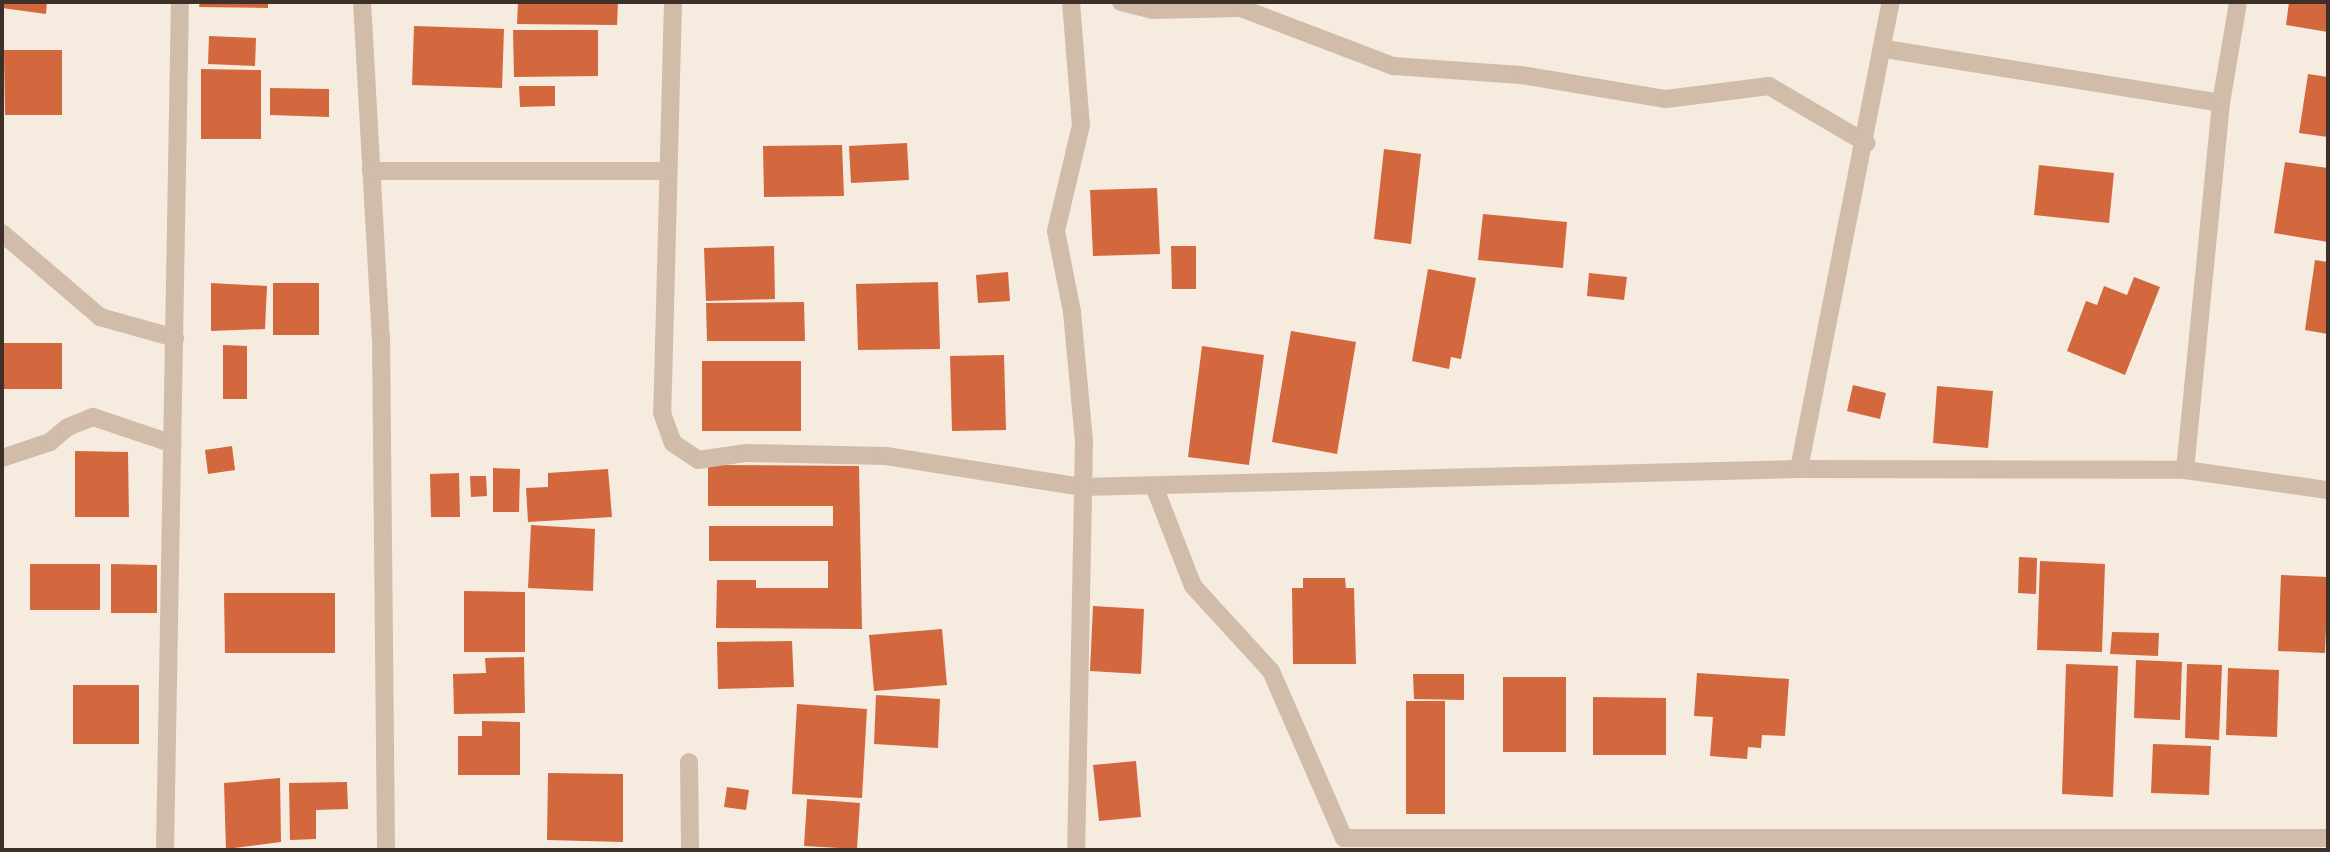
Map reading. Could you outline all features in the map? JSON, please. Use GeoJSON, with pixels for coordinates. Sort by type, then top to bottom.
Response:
{"type":"FeatureCollection","features":[{"type":"Feature","properties":{"kind":"street"},"geometry":{"type":"LineString","coordinates":[[165,850],[180,2]]}},
{"type":"Feature","properties":{"kind":"street"},"geometry":{"type":"LineString","coordinates":[[362,2],[381,337],[386,850]]}},
{"type":"Feature","properties":{"kind":"street"},"geometry":{"type":"LineString","coordinates":[[673,2],[661,355],[663,413],[673,443],[698,460],[746,453],[886,456],[1082,487],[1799,469],[2185,470],[2328,490]]}},
{"type":"Feature","properties":{"kind":"street"},"geometry":{"type":"LineString","coordinates":[[1071,2],[1081,125],[1056,231],[1072,312],[1084,441],[1076,850]]}},
{"type":"Feature","properties":{"kind":"street"},"geometry":{"type":"LineString","coordinates":[[1121,2],[1153,10],[1241,8],[1393,65],[1521,75],[1666,99],[1769,86],[1866,143]]}},
{"type":"Feature","properties":{"kind":"street"},"geometry":{"type":"LineString","coordinates":[[1799,469],[1885,49],[1891,2]]}},
{"type":"Feature","properties":{"kind":"street"},"geometry":{"type":"LineString","coordinates":[[2185,470],[2221,103],[2238,2]]}},
{"type":"Feature","properties":{"kind":"street"},"geometry":{"type":"LineString","coordinates":[[1885,49],[2221,103]]}},
{"type":"Feature","properties":{"kind":"street"},"geometry":{"type":"LineString","coordinates":[[371,171],[667,171]]}},
{"type":"Feature","properties":{"kind":"street"},"geometry":{"type":"LineString","coordinates":[[2,233],[100,317],[175,338]]}},
{"type":"Feature","properties":{"kind":"street"},"geometry":{"type":"LineString","coordinates":[[2,458],[50,442],[68,426],[93,417],[173,444]]}},
{"type":"Feature","properties":{"kind":"street"},"geometry":{"type":"LineString","coordinates":[[1154,486],[1193,586],[1271,671],[1344,838],[2328,838]]}},
{"type":"Feature","properties":{"kind":"street"},"geometry":{"type":"LineString","coordinates":[[689,762],[690,850]]}},
{"type":"Feature","properties":{"kind":"building"},"geometry":{"type":"Polygon","coordinates":[[[2,2],[47,2],[46,14],[2,8],[2,2]]]}},
{"type":"Feature","properties":{"kind":"building"},"geometry":{"type":"Polygon","coordinates":[[[200,2],[268,2],[268,8],[199,7],[200,2]]]}},
{"type":"Feature","properties":{"kind":"building"},"geometry":{"type":"Polygon","coordinates":[[[518,2],[618,2],[617,25],[517,24],[518,2]]]}},
{"type":"Feature","properties":{"kind":"building"},"geometry":{"type":"Polygon","coordinates":[[[2289,2],[2328,2],[2328,32],[2286,25],[2289,2]]]}},
{"type":"Feature","properties":{"kind":"building"},"geometry":{"type":"Polygon","coordinates":[[[414,26],[504,29],[502,88],[412,85],[414,26]]]}},
{"type":"Feature","properties":{"kind":"building"},"geometry":{"type":"Polygon","coordinates":[[[513,30],[598,30],[598,76],[514,77],[513,30]]]}},
{"type":"Feature","properties":{"kind":"building"},"geometry":{"type":"Polygon","coordinates":[[[209,36],[256,38],[255,66],[208,64],[209,36]]]}},
{"type":"Feature","properties":{"kind":"building"},"geometry":{"type":"Polygon","coordinates":[[[4,50],[62,50],[62,115],[5,115],[4,50]]]}},
{"type":"Feature","properties":{"kind":"building"},"geometry":{"type":"Polygon","coordinates":[[[201,69],[261,70],[261,139],[201,139],[201,69]]]}},
{"type":"Feature","properties":{"kind":"building"},"geometry":{"type":"Polygon","coordinates":[[[2308,74],[2328,77],[2328,137],[2299,133],[2308,74]]]}},
{"type":"Feature","properties":{"kind":"building"},"geometry":{"type":"Polygon","coordinates":[[[519,86],[555,86],[555,106],[520,107],[519,86]]]}},
{"type":"Feature","properties":{"kind":"building"},"geometry":{"type":"Polygon","coordinates":[[[270,88],[329,89],[329,117],[270,115],[270,88]]]}},
{"type":"Feature","properties":{"kind":"building"},"geometry":{"type":"Polygon","coordinates":[[[907,143],[909,180],[851,183],[849,146],[907,143]]]}},
{"type":"Feature","properties":{"kind":"building"},"geometry":{"type":"Polygon","coordinates":[[[842,145],[844,196],[764,197],[763,146],[842,145]]]}},
{"type":"Feature","properties":{"kind":"building"},"geometry":{"type":"Polygon","coordinates":[[[1384,149],[1421,154],[1411,244],[1374,239],[1384,149]]]}},
{"type":"Feature","properties":{"kind":"building"},"geometry":{"type":"Polygon","coordinates":[[[2285,162],[2328,168],[2328,242],[2274,233],[2285,162]]]}},
{"type":"Feature","properties":{"kind":"building"},"geometry":{"type":"Polygon","coordinates":[[[2039,165],[2114,173],[2109,223],[2034,215],[2039,165]]]}},
{"type":"Feature","properties":{"kind":"building"},"geometry":{"type":"Polygon","coordinates":[[[1157,188],[1160,254],[1093,256],[1090,190],[1157,188]]]}},
{"type":"Feature","properties":{"kind":"building"},"geometry":{"type":"Polygon","coordinates":[[[1483,214],[1567,222],[1563,268],[1478,260],[1483,214]]]}},
{"type":"Feature","properties":{"kind":"building"},"geometry":{"type":"Polygon","coordinates":[[[774,246],[775,299],[706,301],[704,248],[774,246]]]}},
{"type":"Feature","properties":{"kind":"building"},"geometry":{"type":"Polygon","coordinates":[[[1171,246],[1196,246],[1196,289],[1172,289],[1171,246]]]}},
{"type":"Feature","properties":{"kind":"building"},"geometry":{"type":"Polygon","coordinates":[[[2315,260],[2328,262],[2328,334],[2305,330],[2315,260]]]}},
{"type":"Feature","properties":{"kind":"building"},"geometry":{"type":"Polygon","coordinates":[[[1428,269],[1476,278],[1461,359],[1451,357],[1449,369],[1412,361],[1428,269]]]}},
{"type":"Feature","properties":{"kind":"building"},"geometry":{"type":"Polygon","coordinates":[[[1008,272],[1010,301],[978,303],[976,275],[1008,272]]]}},
{"type":"Feature","properties":{"kind":"building"},"geometry":{"type":"Polygon","coordinates":[[[1589,273],[1627,277],[1624,300],[1587,296],[1589,273]]]}},
{"type":"Feature","properties":{"kind":"building"},"geometry":{"type":"Polygon","coordinates":[[[2134,277],[2160,287],[2125,375],[2067,351],[2086,301],[2097,305],[2104,286],[2127,295],[2134,277]]]}},
{"type":"Feature","properties":{"kind":"building"},"geometry":{"type":"Polygon","coordinates":[[[938,282],[940,349],[858,350],[856,284],[938,282]]]}},
{"type":"Feature","properties":{"kind":"building"},"geometry":{"type":"Polygon","coordinates":[[[211,283],[267,286],[265,329],[211,331],[211,283]]]}},
{"type":"Feature","properties":{"kind":"building"},"geometry":{"type":"Polygon","coordinates":[[[273,283],[319,283],[319,335],[273,335],[273,283]]]}},
{"type":"Feature","properties":{"kind":"building"},"geometry":{"type":"Polygon","coordinates":[[[804,302],[805,341],[707,341],[706,303],[804,302]]]}},
{"type":"Feature","properties":{"kind":"building"},"geometry":{"type":"Polygon","coordinates":[[[1291,331],[1356,342],[1337,454],[1272,442],[1291,331]]]}},
{"type":"Feature","properties":{"kind":"building"},"geometry":{"type":"Polygon","coordinates":[[[3,343],[62,343],[62,389],[3,389],[3,343]]]}},
{"type":"Feature","properties":{"kind":"building"},"geometry":{"type":"Polygon","coordinates":[[[223,345],[247,346],[247,399],[223,399],[223,345]]]}},
{"type":"Feature","properties":{"kind":"building"},"geometry":{"type":"Polygon","coordinates":[[[1202,346],[1264,355],[1249,465],[1188,457],[1202,346]]]}},
{"type":"Feature","properties":{"kind":"building"},"geometry":{"type":"Polygon","coordinates":[[[1004,355],[1006,430],[952,431],[950,356],[1004,355]]]}},
{"type":"Feature","properties":{"kind":"building"},"geometry":{"type":"Polygon","coordinates":[[[702,361],[801,361],[801,431],[702,431],[702,361]]]}},
{"type":"Feature","properties":{"kind":"building"},"geometry":{"type":"Polygon","coordinates":[[[1853,385],[1886,393],[1880,419],[1847,411],[1853,385]]]}},
{"type":"Feature","properties":{"kind":"building"},"geometry":{"type":"Polygon","coordinates":[[[1937,386],[1993,391],[1988,448],[1933,443],[1937,386]]]}},
{"type":"Feature","properties":{"kind":"building"},"geometry":{"type":"Polygon","coordinates":[[[232,446],[235,470],[208,474],[205,450],[232,446]]]}},
{"type":"Feature","properties":{"kind":"building"},"geometry":{"type":"Polygon","coordinates":[[[75,451],[128,452],[129,517],[75,517],[75,451]]]}},
{"type":"Feature","properties":{"kind":"building"},"geometry":{"type":"Polygon","coordinates":[[[708,465],[859,466],[862,629],[716,628],[717,580],[756,580],[756,588],[828,588],[828,561],[709,561],[709,526],[833,526],[833,506],[708,506],[708,465]]]}},
{"type":"Feature","properties":{"kind":"building"},"geometry":{"type":"Polygon","coordinates":[[[493,468],[520,469],[519,512],[493,512],[493,468]]]}},
{"type":"Feature","properties":{"kind":"building"},"geometry":{"type":"Polygon","coordinates":[[[608,469],[612,517],[528,522],[526,488],[548,487],[548,473],[608,469]]]}},
{"type":"Feature","properties":{"kind":"building"},"geometry":{"type":"Polygon","coordinates":[[[459,473],[460,517],[431,517],[430,474],[459,473]]]}},
{"type":"Feature","properties":{"kind":"building"},"geometry":{"type":"Polygon","coordinates":[[[470,476],[486,476],[487,496],[471,497],[470,476]]]}},
{"type":"Feature","properties":{"kind":"building"},"geometry":{"type":"Polygon","coordinates":[[[531,525],[595,529],[593,591],[528,588],[531,525]]]}},
{"type":"Feature","properties":{"kind":"building"},"geometry":{"type":"Polygon","coordinates":[[[2019,557],[2037,558],[2036,594],[2018,593],[2019,557]]]}},
{"type":"Feature","properties":{"kind":"building"},"geometry":{"type":"Polygon","coordinates":[[[2040,561],[2105,564],[2102,652],[2037,650],[2040,561]]]}},
{"type":"Feature","properties":{"kind":"building"},"geometry":{"type":"Polygon","coordinates":[[[30,564],[100,564],[100,610],[30,610],[30,564]]]}},
{"type":"Feature","properties":{"kind":"building"},"geometry":{"type":"Polygon","coordinates":[[[111,564],[157,565],[157,613],[111,613],[111,564]]]}},
{"type":"Feature","properties":{"kind":"building"},"geometry":{"type":"Polygon","coordinates":[[[2281,575],[2328,577],[2325,653],[2278,651],[2281,575]]]}},
{"type":"Feature","properties":{"kind":"building"},"geometry":{"type":"Polygon","coordinates":[[[1303,578],[1345,578],[1346,588],[1354,588],[1356,664],[1293,664],[1292,588],[1303,588],[1303,578]]]}},
{"type":"Feature","properties":{"kind":"building"},"geometry":{"type":"Polygon","coordinates":[[[464,591],[525,592],[525,652],[464,652],[464,591]]]}},
{"type":"Feature","properties":{"kind":"building"},"geometry":{"type":"Polygon","coordinates":[[[224,593],[335,593],[335,653],[225,653],[224,593]]]}},
{"type":"Feature","properties":{"kind":"building"},"geometry":{"type":"Polygon","coordinates":[[[1093,606],[1144,609],[1141,674],[1090,671],[1093,606]]]}},
{"type":"Feature","properties":{"kind":"building"},"geometry":{"type":"Polygon","coordinates":[[[942,629],[947,685],[874,691],[869,635],[942,629]]]}},
{"type":"Feature","properties":{"kind":"building"},"geometry":{"type":"Polygon","coordinates":[[[2112,632],[2159,633],[2158,656],[2110,654],[2112,632]]]}},
{"type":"Feature","properties":{"kind":"building"},"geometry":{"type":"Polygon","coordinates":[[[792,641],[794,687],[718,689],[717,642],[792,641]]]}},
{"type":"Feature","properties":{"kind":"building"},"geometry":{"type":"Polygon","coordinates":[[[524,657],[525,713],[454,714],[453,674],[486,673],[485,658],[524,657]]]}},
{"type":"Feature","properties":{"kind":"building"},"geometry":{"type":"Polygon","coordinates":[[[2136,660],[2182,662],[2180,720],[2134,718],[2136,660]]]}},
{"type":"Feature","properties":{"kind":"building"},"geometry":{"type":"Polygon","coordinates":[[[2066,664],[2118,666],[2113,797],[2062,794],[2066,664]]]}},
{"type":"Feature","properties":{"kind":"building"},"geometry":{"type":"Polygon","coordinates":[[[2187,664],[2222,665],[2219,740],[2185,738],[2187,664]]]}},
{"type":"Feature","properties":{"kind":"building"},"geometry":{"type":"Polygon","coordinates":[[[2228,668],[2279,670],[2277,737],[2226,735],[2228,668]]]}},
{"type":"Feature","properties":{"kind":"building"},"geometry":{"type":"Polygon","coordinates":[[[1697,673],[1789,679],[1785,736],[1762,735],[1761,748],[1748,747],[1747,759],[1710,756],[1713,717],[1694,716],[1697,673]]]}},
{"type":"Feature","properties":{"kind":"building"},"geometry":{"type":"Polygon","coordinates":[[[1413,674],[1464,674],[1464,700],[1414,699],[1413,674]]]}},
{"type":"Feature","properties":{"kind":"building"},"geometry":{"type":"Polygon","coordinates":[[[1503,677],[1566,677],[1566,752],[1503,752],[1503,677]]]}},
{"type":"Feature","properties":{"kind":"building"},"geometry":{"type":"Polygon","coordinates":[[[73,685],[139,685],[139,744],[73,744],[73,685]]]}},
{"type":"Feature","properties":{"kind":"building"},"geometry":{"type":"Polygon","coordinates":[[[876,695],[940,699],[938,748],[874,744],[876,695]]]}},
{"type":"Feature","properties":{"kind":"building"},"geometry":{"type":"Polygon","coordinates":[[[1593,697],[1666,698],[1666,755],[1593,755],[1593,697]]]}},
{"type":"Feature","properties":{"kind":"building"},"geometry":{"type":"Polygon","coordinates":[[[1406,701],[1445,701],[1445,814],[1406,814],[1406,701]]]}},
{"type":"Feature","properties":{"kind":"building"},"geometry":{"type":"Polygon","coordinates":[[[797,704],[867,709],[862,798],[792,794],[797,704]]]}},
{"type":"Feature","properties":{"kind":"building"},"geometry":{"type":"Polygon","coordinates":[[[482,721],[520,722],[520,775],[458,775],[458,736],[482,736],[482,721]]]}},
{"type":"Feature","properties":{"kind":"building"},"geometry":{"type":"Polygon","coordinates":[[[2153,744],[2211,746],[2209,795],[2151,793],[2153,744]]]}},
{"type":"Feature","properties":{"kind":"building"},"geometry":{"type":"Polygon","coordinates":[[[1136,761],[1141,817],[1099,821],[1093,765],[1136,761]]]}},
{"type":"Feature","properties":{"kind":"building"},"geometry":{"type":"Polygon","coordinates":[[[548,773],[623,774],[623,842],[547,840],[548,773]]]}},
{"type":"Feature","properties":{"kind":"building"},"geometry":{"type":"Polygon","coordinates":[[[280,778],[281,842],[226,849],[224,783],[280,778]]]}},
{"type":"Feature","properties":{"kind":"building"},"geometry":{"type":"Polygon","coordinates":[[[347,782],[348,809],[316,810],[316,839],[290,840],[289,783],[347,782]]]}},
{"type":"Feature","properties":{"kind":"building"},"geometry":{"type":"Polygon","coordinates":[[[727,787],[749,790],[746,810],[724,807],[727,787]]]}},
{"type":"Feature","properties":{"kind":"building"},"geometry":{"type":"Polygon","coordinates":[[[807,799],[860,803],[857,849],[804,846],[807,799]]]}}]}
